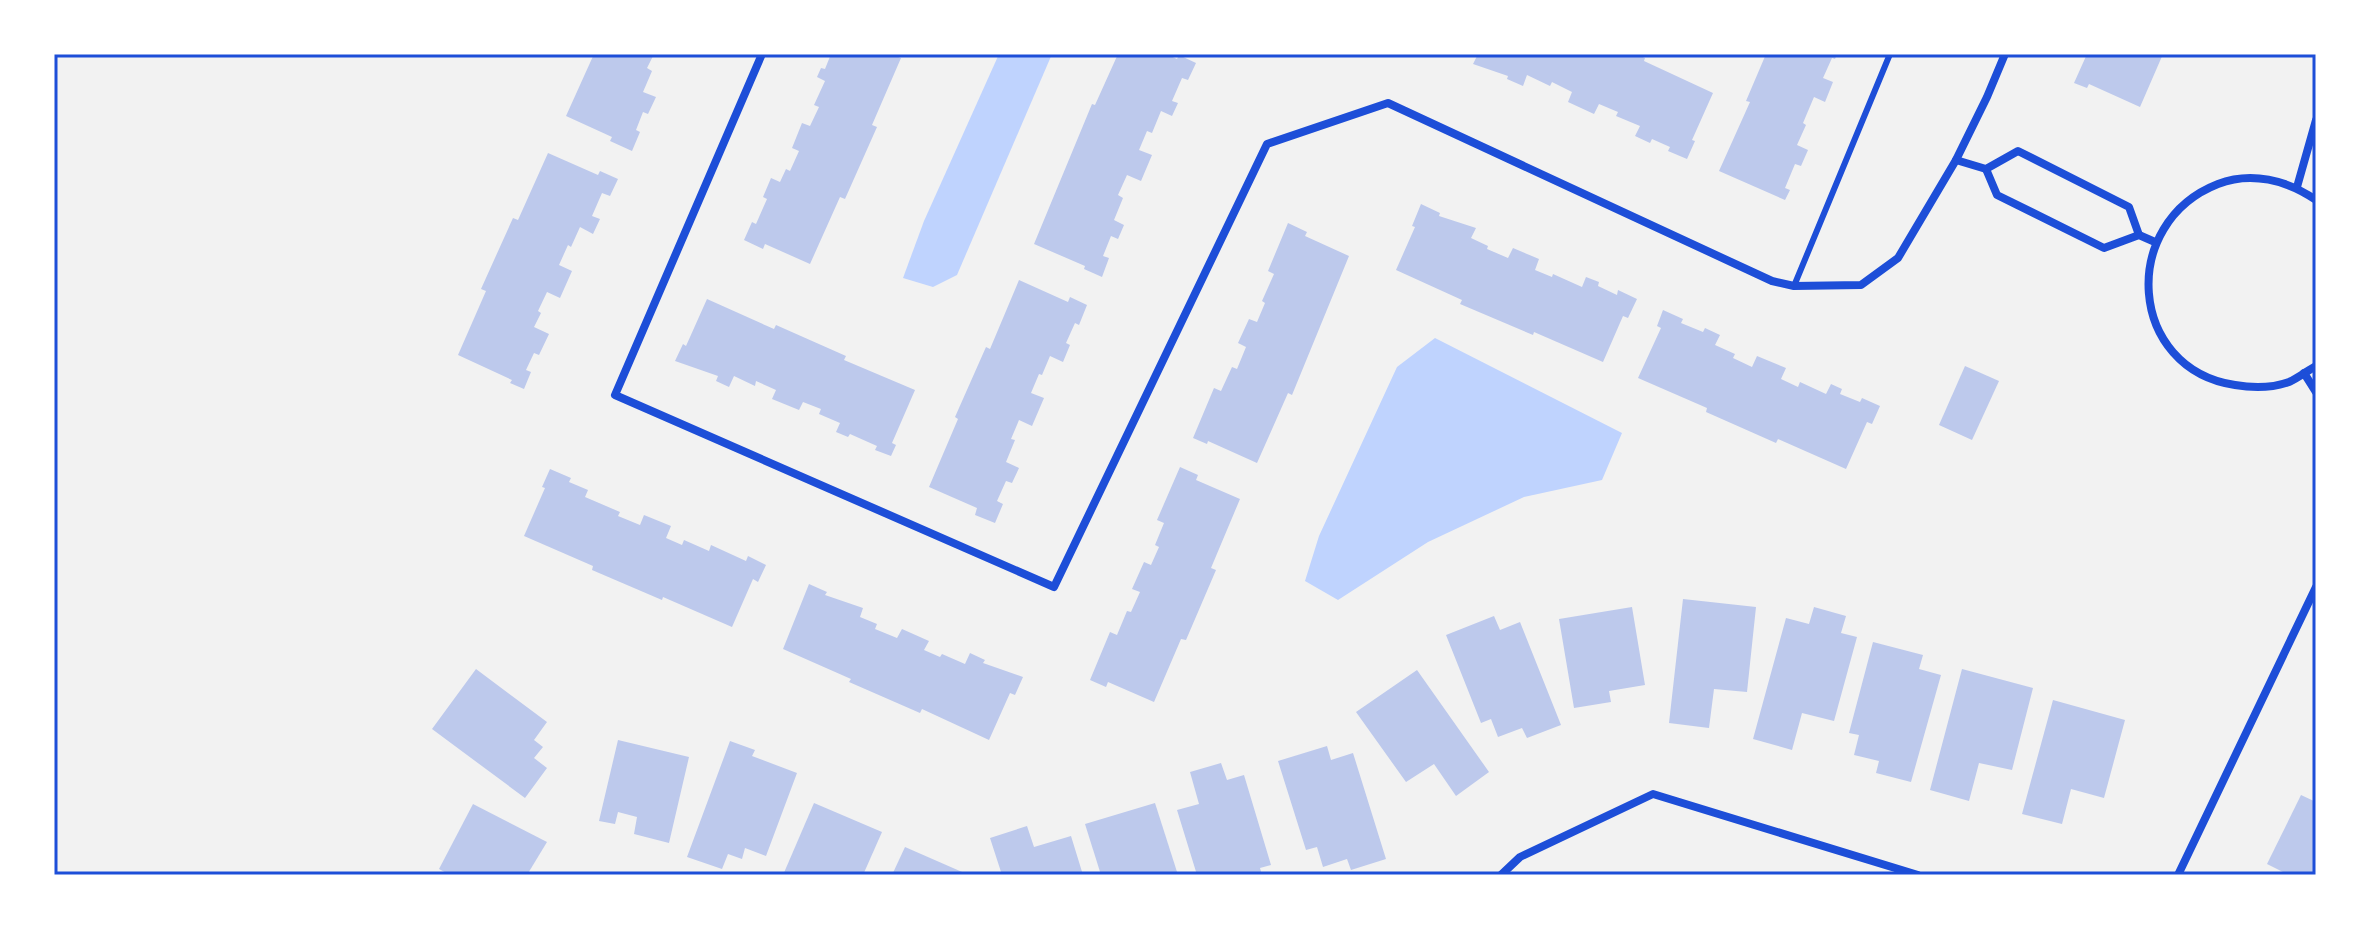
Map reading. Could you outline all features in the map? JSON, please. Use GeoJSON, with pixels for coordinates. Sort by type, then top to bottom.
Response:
{"type":"FeatureCollection","features":[{"type":"Feature","properties":{"kind":"street"},"geometry":{"type":"LineString","coordinates":[[762,54],[615,395],[1054,587],[1267,144],[1388,103],[1772,281],[1794,286],[1861,285],[1898,258],[1956,160],[2005,54]]}},
{"type":"Feature","properties":{"kind":"street"},"geometry":{"type":"LineString","coordinates":[[2297,187],[2316,120]]}},
{"type":"Feature","properties":{"kind":"street"},"geometry":{"type":"LineString","coordinates":[[1956,160],[1986,169],[2018,151],[2129,207],[2139,235]]}},
{"type":"Feature","properties":{"kind":"street"},"geometry":{"type":"LineString","coordinates":[[1986,169],[1997,195],[2104,248],[2139,235],[2155,242]]}},
{"type":"Feature","properties":{"kind":"street"},"geometry":{"type":"LineString","coordinates":[[2316,200],[2297,187],[2264,178],[2230,179],[2199,192],[2173,214],[2155,242],[2147,276],[2151,310],[2164,341],[2188,366],[2219,383],[2254,388],[2289,382],[2316,366]]}},
{"type":"Feature","properties":{"kind":"street"},"geometry":{"type":"LineString","coordinates":[[2304,373],[2316,392]]}},
{"type":"Feature","properties":{"kind":"street"},"geometry":{"type":"LineString","coordinates":[[2178,875],[2316,587]]}},
{"type":"Feature","properties":{"kind":"street"},"geometry":{"type":"LineString","coordinates":[[1501,875],[1520,857],[1653,794],[1918,875]]}},
{"type":"Feature","properties":{"kind":"lane"},"geometry":{"type":"LineString","coordinates":[[1794,286],[1890,54]]}},
{"type":"Feature","properties":{"kind":"water"},"geometry":{"type":"Polygon","coordinates":[[[999,54],[1052,54],[957,275],[933,287],[903,278],[924,221],[999,54]]]}},
{"type":"Feature","properties":{"kind":"water"},"geometry":{"type":"Polygon","coordinates":[[[1435,338],[1622,433],[1602,480],[1524,497],[1428,542],[1338,600],[1305,581],[1319,536],[1397,367],[1435,338]]]}},
{"type":"Feature","properties":{"kind":"building"},"geometry":{"type":"Polygon","coordinates":[[[594,54],[654,54],[647,68],[652,71],[643,92],[656,97],[648,114],[643,112],[636,130],[640,132],[632,151],[610,141],[612,137],[566,116],[594,54]]]}},
{"type":"Feature","properties":{"kind":"building"},"geometry":{"type":"Polygon","coordinates":[[[831,54],[891,54],[901,58],[872,125],[877,127],[845,199],[840,197],[810,264],[765,244],[763,249],[744,240],[752,222],[756,224],[767,199],[763,197],[771,178],[780,182],[786,169],[790,171],[799,151],[792,148],[802,123],[810,126],[819,107],[814,105],[825,81],[817,77],[821,68],[825,69],[831,54]]]}},
{"type":"Feature","properties":{"kind":"building"},"geometry":{"type":"Polygon","coordinates":[[[1118,54],[1166,54],[1177,59],[1179,55],[1196,63],[1188,80],[1182,78],[1172,101],[1178,103],[1172,116],[1161,111],[1152,133],[1147,131],[1139,150],[1152,155],[1141,181],[1127,175],[1118,195],[1123,198],[1114,220],[1124,225],[1118,239],[1111,236],[1103,256],[1109,258],[1102,277],[1084,269],[1085,266],[1034,244],[1092,104],[1095,105],[1118,54]]]}},
{"type":"Feature","properties":{"kind":"building"},"geometry":{"type":"Polygon","coordinates":[[[1478,54],[1636,54],[1645,58],[1644,61],[1713,93],[1687,159],[1668,151],[1670,147],[1652,139],[1650,143],[1635,136],[1640,126],[1616,116],[1618,112],[1599,104],[1594,114],[1568,102],[1572,92],[1552,82],[1550,86],[1527,75],[1523,86],[1507,79],[1508,76],[1473,64],[1478,54]]]}},
{"type":"Feature","properties":{"kind":"building"},"geometry":{"type":"Polygon","coordinates":[[[1766,54],[1837,54],[1823,78],[1833,82],[1825,102],[1814,97],[1803,123],[1806,125],[1797,145],[1808,150],[1801,166],[1795,164],[1785,188],[1790,190],[1785,200],[1719,171],[1750,102],[1746,101],[1766,54]]]}},
{"type":"Feature","properties":{"kind":"building"},"geometry":{"type":"Polygon","coordinates":[[[2087,54],[2163,54],[2140,107],[2089,84],[2087,88],[2074,83],[2087,54]]]}},
{"type":"Feature","properties":{"kind":"building"},"geometry":{"type":"Polygon","coordinates":[[[548,153],[598,175],[600,171],[618,179],[610,196],[602,193],[592,216],[600,219],[593,234],[580,227],[571,247],[568,245],[559,265],[572,271],[560,298],[547,292],[538,311],[541,313],[534,327],[549,334],[539,355],[534,353],[526,370],[531,372],[524,389],[510,383],[512,380],[458,355],[486,291],[481,289],[513,218],[518,220],[548,153]]]}},
{"type":"Feature","properties":{"kind":"building"},"geometry":{"type":"Polygon","coordinates":[[[1421,204],[1440,213],[1439,216],[1476,228],[1471,238],[1488,246],[1487,249],[1508,258],[1513,248],[1539,259],[1535,270],[1552,277],[1553,274],[1582,287],[1586,277],[1617,295],[1618,290],[1637,299],[1628,318],[1623,316],[1603,362],[1460,304],[1462,300],[1396,270],[1415,227],[1412,226],[1421,204]]]}},
{"type":"Feature","properties":{"kind":"building"},"geometry":{"type":"Polygon","coordinates":[[[1288,223],[1307,232],[1305,236],[1349,256],[1292,395],[1288,393],[1257,463],[1208,441],[1207,444],[1193,438],[1214,388],[1221,391],[1232,367],[1237,369],[1246,347],[1238,343],[1249,319],[1257,322],[1265,303],[1262,301],[1274,274],[1268,271],[1288,223]]]}},
{"type":"Feature","properties":{"kind":"building"},"geometry":{"type":"Polygon","coordinates":[[[1019,280],[1068,302],[1070,297],[1087,305],[1079,325],[1075,323],[1066,343],[1070,345],[1063,362],[1050,356],[1042,375],[1039,374],[1031,393],[1044,398],[1032,426],[1019,420],[1006,462],[1019,468],[1012,483],[1006,481],[997,501],[1003,504],[995,523],[975,515],[977,508],[929,487],[958,419],[955,417],[986,347],[990,349],[1019,280]]]}},
{"type":"Feature","properties":{"kind":"building"},"geometry":{"type":"Polygon","coordinates":[[[707,299],[774,329],[776,325],[846,356],[844,360],[915,390],[892,443],[896,445],[891,456],[850,434],[848,437],[836,432],[840,423],[819,414],[821,409],[803,402],[799,410],[772,399],[776,390],[756,381],[755,386],[734,376],[729,387],[716,381],[718,376],[675,361],[683,344],[686,346],[707,299]]]}},
{"type":"Feature","properties":{"kind":"building"},"geometry":{"type":"Polygon","coordinates":[[[1663,310],[1683,319],[1681,323],[1720,335],[1715,345],[1735,354],[1733,358],[1752,367],[1757,356],[1786,368],[1781,379],[1798,387],[1800,382],[1826,394],[1831,384],[1842,389],[1840,394],[1860,402],[1862,398],[1880,406],[1872,424],[1867,422],[1846,469],[1778,439],[1776,443],[1638,378],[1661,328],[1657,326],[1663,310]]]}},
{"type":"Feature","properties":{"kind":"building"},"geometry":{"type":"Polygon","coordinates":[[[1965,366],[1999,381],[1972,440],[1939,425],[1965,366]]]}},
{"type":"Feature","properties":{"kind":"building"},"geometry":{"type":"Polygon","coordinates":[[[1180,467],[1198,475],[1196,480],[1240,499],[1211,568],[1216,570],[1186,640],[1181,639],[1154,702],[1108,682],[1106,687],[1090,680],[1110,632],[1117,635],[1127,611],[1131,612],[1140,592],[1132,589],[1144,562],[1151,565],[1159,547],[1155,545],[1164,523],[1157,520],[1180,467]]]}},
{"type":"Feature","properties":{"kind":"building"},"geometry":{"type":"Polygon","coordinates":[[[550,469],[571,478],[569,482],[588,490],[585,497],[620,512],[618,516],[640,525],[644,515],[671,526],[666,538],[682,545],[684,540],[709,551],[711,545],[746,561],[748,556],[766,565],[758,582],[753,579],[732,627],[592,570],[593,566],[524,536],[550,469]]]}},
{"type":"Feature","properties":{"kind":"building"},"geometry":{"type":"Polygon","coordinates":[[[809,584],[827,592],[825,595],[863,608],[860,617],[877,624],[875,629],[897,638],[902,629],[929,641],[924,650],[940,657],[942,654],[965,664],[970,653],[985,660],[983,663],[1023,677],[1015,695],[1010,693],[989,740],[922,709],[920,713],[849,682],[851,679],[783,649],[809,584]]]}},
{"type":"Feature","properties":{"kind":"building"},"geometry":{"type":"Polygon","coordinates":[[[1683,599],[1756,607],[1747,692],[1714,689],[1709,728],[1669,723],[1683,599]]]}},
{"type":"Feature","properties":{"kind":"building"},"geometry":{"type":"Polygon","coordinates":[[[1632,607],[1645,685],[1609,691],[1611,702],[1574,708],[1559,619],[1632,607]]]}},
{"type":"Feature","properties":{"kind":"building"},"geometry":{"type":"Polygon","coordinates":[[[1814,607],[1846,616],[1841,633],[1857,637],[1834,721],[1802,713],[1792,750],[1753,739],[1786,618],[1809,624],[1814,607]]]}},
{"type":"Feature","properties":{"kind":"building"},"geometry":{"type":"Polygon","coordinates":[[[1494,616],[1500,630],[1520,622],[1561,725],[1527,738],[1522,728],[1498,737],[1491,719],[1481,723],[1446,635],[1494,616]]]}},
{"type":"Feature","properties":{"kind":"building"},"geometry":{"type":"Polygon","coordinates":[[[1873,642],[1923,655],[1919,669],[1941,675],[1911,782],[1876,773],[1879,761],[1854,755],[1859,735],[1849,733],[1873,642]]]}},
{"type":"Feature","properties":{"kind":"building"},"geometry":{"type":"Polygon","coordinates":[[[476,669],[547,722],[534,740],[543,747],[534,758],[547,768],[525,798],[432,729],[476,669]]]}},
{"type":"Feature","properties":{"kind":"building"},"geometry":{"type":"Polygon","coordinates":[[[1962,669],[2033,688],[2012,770],[1979,763],[1969,801],[1930,790],[1962,669]]]}},
{"type":"Feature","properties":{"kind":"building"},"geometry":{"type":"Polygon","coordinates":[[[1417,670],[1489,772],[1456,796],[1434,764],[1406,782],[1356,712],[1417,670]]]}},
{"type":"Feature","properties":{"kind":"building"},"geometry":{"type":"Polygon","coordinates":[[[2053,700],[2125,720],[2104,798],[2071,789],[2062,824],[2022,814],[2053,700]]]}},
{"type":"Feature","properties":{"kind":"building"},"geometry":{"type":"Polygon","coordinates":[[[618,740],[689,757],[669,843],[634,834],[637,817],[618,812],[615,824],[599,821],[618,740]]]}},
{"type":"Feature","properties":{"kind":"building"},"geometry":{"type":"Polygon","coordinates":[[[730,741],[755,750],[752,756],[797,773],[766,856],[745,848],[742,859],[728,854],[722,869],[687,857],[730,741]]]}},
{"type":"Feature","properties":{"kind":"building"},"geometry":{"type":"Polygon","coordinates":[[[1327,746],[1331,760],[1353,753],[1386,859],[1351,870],[1347,859],[1323,867],[1317,847],[1306,850],[1278,761],[1327,746]]]}},
{"type":"Feature","properties":{"kind":"building"},"geometry":{"type":"Polygon","coordinates":[[[1221,763],[1227,780],[1244,775],[1271,865],[1260,868],[1262,875],[1197,875],[1177,810],[1199,804],[1190,772],[1221,763]]]}},
{"type":"Feature","properties":{"kind":"building"},"geometry":{"type":"Polygon","coordinates":[[[2301,795],[2316,802],[2316,875],[2289,875],[2267,864],[2301,795]]]}},
{"type":"Feature","properties":{"kind":"building"},"geometry":{"type":"Polygon","coordinates":[[[814,803],[882,832],[863,875],[783,875],[814,803]]]}},
{"type":"Feature","properties":{"kind":"building"},"geometry":{"type":"Polygon","coordinates":[[[1155,803],[1178,875],[1101,875],[1085,824],[1155,803]]]}},
{"type":"Feature","properties":{"kind":"building"},"geometry":{"type":"Polygon","coordinates":[[[473,804],[547,842],[527,875],[450,875],[439,869],[473,804]]]}},
{"type":"Feature","properties":{"kind":"building"},"geometry":{"type":"Polygon","coordinates":[[[1027,826],[1034,847],[1071,836],[1083,875],[1002,875],[990,838],[1027,826]]]}},
{"type":"Feature","properties":{"kind":"building"},"geometry":{"type":"Polygon","coordinates":[[[905,847],[969,875],[892,875],[905,847]]]}}]}
